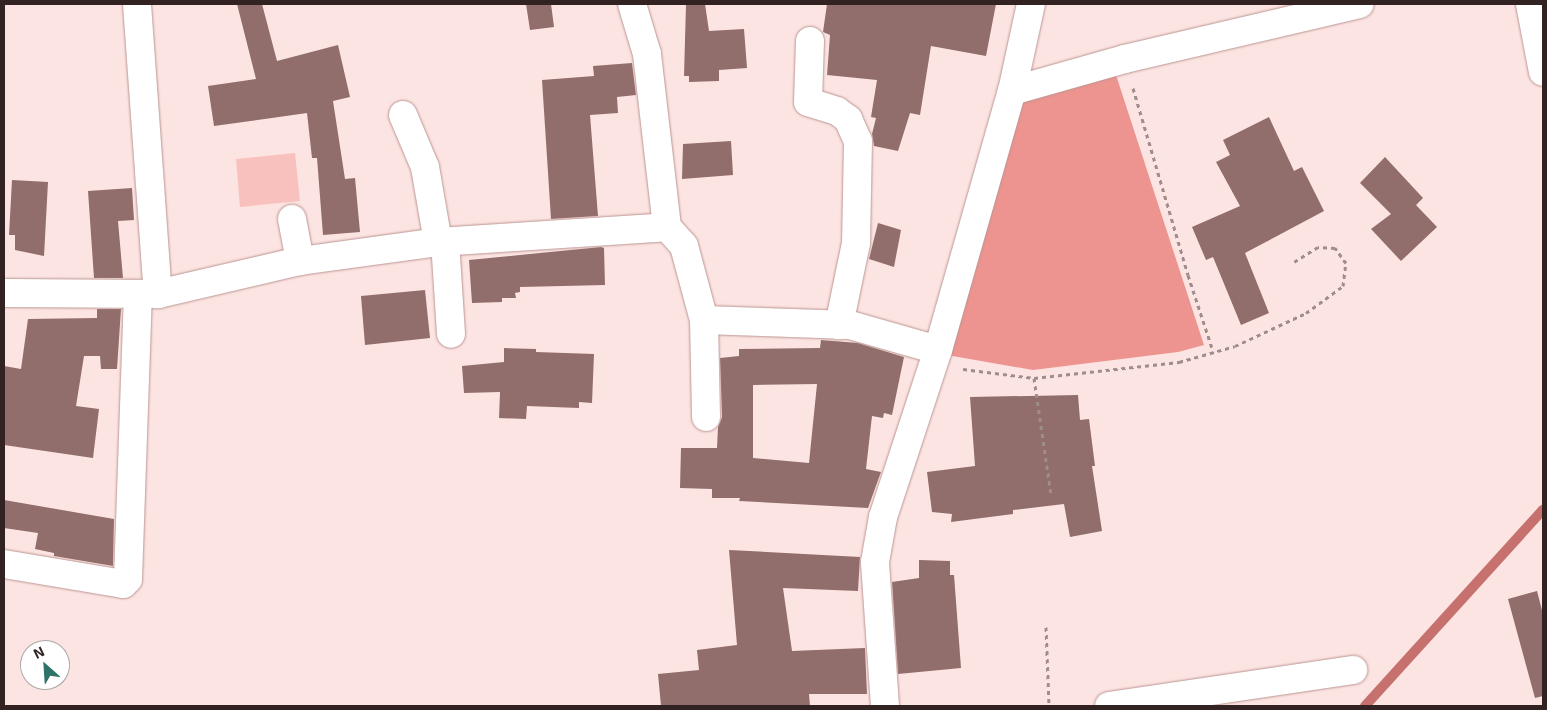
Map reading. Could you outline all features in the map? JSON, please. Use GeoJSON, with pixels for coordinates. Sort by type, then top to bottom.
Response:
{"type":"FeatureCollection","features":[{"type":"Feature","properties":{"kind":"street"},"geometry":{"type":"LineString","coordinates":[[4,564],[124,584],[128,579],[148,294],[137,4]]}},
{"type":"Feature","properties":{"kind":"street"},"geometry":{"type":"LineString","coordinates":[[632,4],[646,54],[666,227],[684,246],[704,320],[706,417]]}},
{"type":"Feature","properties":{"kind":"street"},"geometry":{"type":"LineString","coordinates":[[885,706],[875,562],[882,517],[935,358],[1012,91],[1031,4]]}},
{"type":"Feature","properties":{"kind":"street"},"geometry":{"type":"LineString","coordinates":[[1012,91],[1125,59],[1360,4]]}},
{"type":"Feature","properties":{"kind":"street"},"geometry":{"type":"LineString","coordinates":[[1530,4],[1543,72]]}},
{"type":"Feature","properties":{"kind":"street"},"geometry":{"type":"LineString","coordinates":[[810,42],[808,102],[837,111],[848,119],[858,141],[856,243],[839,325]]}},
{"type":"Feature","properties":{"kind":"street"},"geometry":{"type":"LineString","coordinates":[[403,115],[425,167],[441,242],[451,334]]}},
{"type":"Feature","properties":{"kind":"street"},"geometry":{"type":"LineString","coordinates":[[292,219],[300,261]]}},
{"type":"Feature","properties":{"kind":"street"},"geometry":{"type":"LineString","coordinates":[[4,293],[148,294],[300,261],[441,242],[666,227]]}},
{"type":"Feature","properties":{"kind":"street"},"geometry":{"type":"LineString","coordinates":[[704,320],[850,326],[935,358]]}},
{"type":"Feature","properties":{"kind":"street"},"geometry":{"type":"LineString","coordinates":[[1109,706],[1354,670]]}},
{"type":"Feature","properties":{"kind":"path"},"geometry":{"type":"LineString","coordinates":[[1125,59],[1188,275],[1213,351]]}},
{"type":"Feature","properties":{"kind":"path"},"geometry":{"type":"LineString","coordinates":[[935,358],[1034,378],[1179,362],[1235,346],[1306,313],[1343,286],[1346,263],[1335,248],[1318,247],[1294,262]]}},
{"type":"Feature","properties":{"kind":"path"},"geometry":{"type":"LineString","coordinates":[[1034,378],[1051,494]]}},
{"type":"Feature","properties":{"kind":"path"},"geometry":{"type":"LineString","coordinates":[[1046,627],[1049,706]]}},
{"type":"Feature","properties":{"kind":"shaded area"},"geometry":{"type":"Polygon","coordinates":[[[1116,75],[1204,345],[1178,352],[1033,370],[947,355],[1022,99],[1116,75]]]}},
{"type":"Feature","properties":{"kind":"shaded area"},"geometry":{"type":"Polygon","coordinates":[[[295,153],[300,201],[240,207],[236,159],[295,153]]]}},
{"type":"Feature","properties":{"kind":"building"},"geometry":{"type":"Polygon","coordinates":[[[237,4],[262,4],[277,61],[338,45],[350,97],[333,101],[345,179],[355,178],[360,232],[323,235],[317,158],[312,158],[307,113],[214,126],[208,86],[256,79],[237,4]]]}},
{"type":"Feature","properties":{"kind":"building"},"geometry":{"type":"Polygon","coordinates":[[[526,4],[551,4],[554,27],[530,30],[526,4]]]}},
{"type":"Feature","properties":{"kind":"building"},"geometry":{"type":"Polygon","coordinates":[[[686,4],[705,4],[709,31],[744,29],[747,68],[719,70],[719,81],[689,82],[689,76],[684,76],[686,4]]]}},
{"type":"Feature","properties":{"kind":"building"},"geometry":{"type":"Polygon","coordinates":[[[827,4],[996,4],[986,56],[931,46],[920,115],[910,113],[898,151],[874,146],[872,134],[876,118],[871,117],[877,80],[827,75],[830,35],[823,32],[827,4]]]}},
{"type":"Feature","properties":{"kind":"building"},"geometry":{"type":"Polygon","coordinates":[[[632,63],[636,95],[617,97],[618,113],[590,115],[598,216],[551,219],[542,80],[594,76],[593,66],[632,63]]]}},
{"type":"Feature","properties":{"kind":"building"},"geometry":{"type":"Polygon","coordinates":[[[1269,117],[1294,171],[1302,167],[1324,211],[1245,253],[1269,313],[1241,325],[1213,257],[1206,260],[1192,227],[1240,206],[1216,162],[1230,155],[1223,140],[1269,117]]]}},
{"type":"Feature","properties":{"kind":"building"},"geometry":{"type":"Polygon","coordinates":[[[731,141],[733,175],[682,179],[683,144],[731,141]]]}},
{"type":"Feature","properties":{"kind":"building"},"geometry":{"type":"Polygon","coordinates":[[[1385,157],[1423,198],[1416,205],[1437,227],[1401,261],[1371,229],[1391,214],[1360,183],[1385,157]]]}},
{"type":"Feature","properties":{"kind":"building"},"geometry":{"type":"Polygon","coordinates":[[[12,180],[48,182],[44,256],[15,250],[15,235],[9,235],[12,180]]]}},
{"type":"Feature","properties":{"kind":"building"},"geometry":{"type":"Polygon","coordinates":[[[132,188],[134,220],[118,221],[123,278],[94,278],[88,191],[132,188]]]}},
{"type":"Feature","properties":{"kind":"building"},"geometry":{"type":"Polygon","coordinates":[[[878,223],[901,230],[894,267],[869,259],[878,223]]]}},
{"type":"Feature","properties":{"kind":"building"},"geometry":{"type":"Polygon","coordinates":[[[604,248],[605,285],[520,287],[520,292],[515,293],[516,298],[502,298],[502,302],[472,303],[469,260],[604,248]]]}},
{"type":"Feature","properties":{"kind":"building"},"geometry":{"type":"Polygon","coordinates":[[[425,290],[430,338],[365,345],[361,296],[425,290]]]}},
{"type":"Feature","properties":{"kind":"building"},"geometry":{"type":"Polygon","coordinates":[[[97,309],[121,309],[117,369],[101,369],[100,356],[84,356],[76,406],[99,409],[93,458],[4,445],[4,366],[21,369],[28,319],[97,318],[97,309]]]}},
{"type":"Feature","properties":{"kind":"building"},"geometry":{"type":"Polygon","coordinates":[[[821,340],[858,343],[904,357],[892,415],[884,413],[883,418],[872,416],[866,469],[881,472],[868,508],[739,501],[740,498],[712,498],[712,489],[680,488],[681,448],[717,448],[718,427],[722,417],[720,358],[739,356],[739,349],[820,348],[821,340]],[[817,384],[753,385],[753,458],[809,463],[817,384]]]}},
{"type":"Feature","properties":{"kind":"building"},"geometry":{"type":"Polygon","coordinates":[[[504,348],[536,349],[536,352],[594,354],[592,403],[579,402],[579,408],[527,406],[526,419],[499,418],[500,392],[464,393],[462,366],[504,362],[504,348]]]}},
{"type":"Feature","properties":{"kind":"building"},"geometry":{"type":"Polygon","coordinates":[[[1078,395],[1080,420],[1089,419],[1095,466],[1092,466],[1102,531],[1070,537],[1064,504],[1013,510],[1013,514],[951,522],[952,514],[932,512],[927,472],[975,466],[970,397],[1078,395]]]}},
{"type":"Feature","properties":{"kind":"building"},"geometry":{"type":"Polygon","coordinates":[[[4,500],[114,519],[113,566],[54,556],[54,553],[35,549],[38,533],[4,528],[4,500]]]}},
{"type":"Feature","properties":{"kind":"building"},"geometry":{"type":"Polygon","coordinates":[[[729,550],[860,557],[858,591],[783,588],[792,651],[865,648],[867,694],[809,694],[810,706],[661,706],[658,674],[699,670],[697,650],[737,645],[729,550]]]}},
{"type":"Feature","properties":{"kind":"building"},"geometry":{"type":"Polygon","coordinates":[[[919,560],[950,561],[950,575],[954,575],[961,668],[898,674],[892,582],[919,578],[919,560]]]}},
{"type":"Feature","properties":{"kind":"building"},"geometry":{"type":"Polygon","coordinates":[[[1537,591],[1543,614],[1543,696],[1535,698],[1508,599],[1537,591]]]}},
{"type":"Feature","properties":{"kind":"waterway"},"geometry":{"type":"LineString","coordinates":[[1365,706],[1543,510]]}}]}
